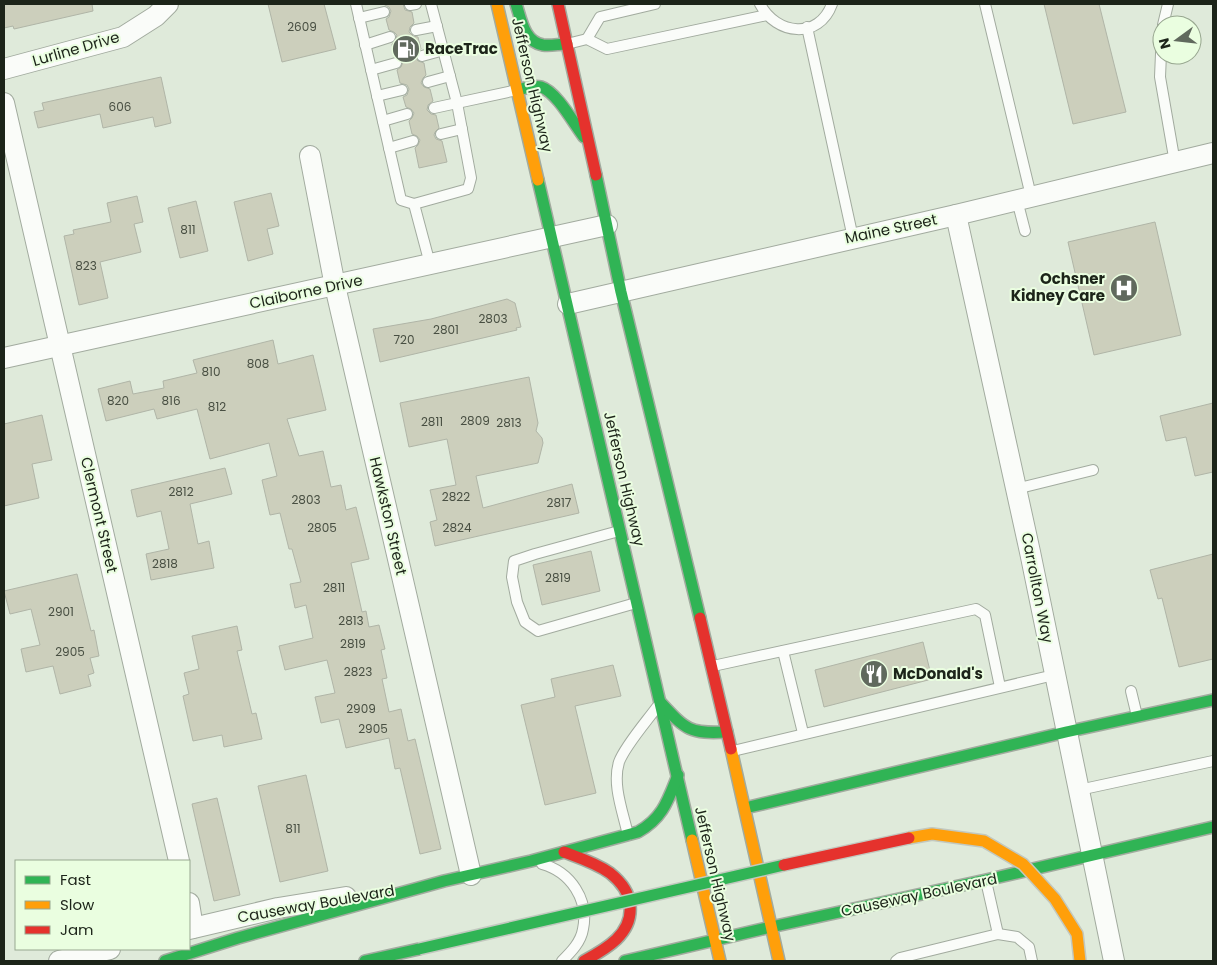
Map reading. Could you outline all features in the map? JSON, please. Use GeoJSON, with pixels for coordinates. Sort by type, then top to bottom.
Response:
{"type":"FeatureCollection","features":[{"type":"Feature","properties":{"kind":"main road","name":"Jefferson Highway"},"geometry":{"type":"LineString","coordinates":[[497,4],[720,961]]}},
{"type":"Feature","properties":{"kind":"main road"},"geometry":{"type":"LineString","coordinates":[[516,4],[527,35],[534,42],[543,45],[567,44]]}},
{"type":"Feature","properties":{"kind":"main road"},"geometry":{"type":"LineString","coordinates":[[558,4],[621,292],[712,666],[779,961]]}},
{"type":"Feature","properties":{"kind":"main road"},"geometry":{"type":"LineString","coordinates":[[518,90],[534,86],[543,87],[551,93],[589,144]]}},
{"type":"Feature","properties":{"kind":"main road"},"geometry":{"type":"LineString","coordinates":[[745,808],[1066,732],[1213,700]]}},
{"type":"Feature","properties":{"kind":"main road"},"geometry":{"type":"LineString","coordinates":[[660,702],[685,729],[702,734],[727,732]]}},
{"type":"Feature","properties":{"kind":"main road"},"geometry":{"type":"LineString","coordinates":[[165,961],[238,938],[444,881],[628,836],[650,827],[657,821],[664,810],[678,775]]}},
{"type":"Feature","properties":{"kind":"main road","name":"Causeway Boulevard"},"geometry":{"type":"LineString","coordinates":[[625,961],[1213,827]]}},
{"type":"Feature","properties":{"kind":"main road"},"geometry":{"type":"LineString","coordinates":[[365,961],[881,843],[932,834],[984,840],[1023,864],[1055,899],[1076,934],[1080,961]]}},
{"type":"Feature","properties":{"kind":"main road"},"geometry":{"type":"LineString","coordinates":[[564,852],[601,867],[617,878],[624,887],[631,907],[631,920],[623,932],[603,950],[584,961]]}},
{"type":"Feature","properties":{"kind":"street","name":"Lurline Drive"},"geometry":{"type":"LineString","coordinates":[[4,69],[123,37],[156,16],[168,4]]}},
{"type":"Feature","properties":{"kind":"street","name":"Clermont Street"},"geometry":{"type":"LineString","coordinates":[[4,103],[179,860]]}},
{"type":"Feature","properties":{"kind":"street","name":"Maine Street"},"geometry":{"type":"LineString","coordinates":[[568,304],[956,215],[1213,153]]}},
{"type":"Feature","properties":{"kind":"street","name":"Hawkston Street"},"geometry":{"type":"LineString","coordinates":[[310,156],[335,286],[471,874]]}},
{"type":"Feature","properties":{"kind":"street","name":"Carrollton Way"},"geometry":{"type":"LineString","coordinates":[[956,215],[1016,489],[1114,961]]}},
{"type":"Feature","properties":{"kind":"street","name":"Claiborne Drive"},"geometry":{"type":"LineString","coordinates":[[4,358],[60,344],[335,286],[607,225]]}},
{"type":"Feature","properties":{"kind":"street","name":"Causeway Boulevard"},"geometry":{"type":"LineString","coordinates":[[191,929],[278,908],[444,881]]}},
{"type":"Feature","properties":{"kind":"street"},"geometry":{"type":"LineString","coordinates":[[190,916],[191,929]]}},
{"type":"Feature","properties":{"kind":"street"},"geometry":{"type":"LineString","coordinates":[[59,961],[106,950]]}},
{"type":"Feature","properties":{"kind":"lane"},"geometry":{"type":"LineString","coordinates":[[356,4],[401,200],[414,204],[468,189],[470,178],[457,103],[432,4]]}},
{"type":"Feature","properties":{"kind":"lane"},"geometry":{"type":"LineString","coordinates":[[587,39],[600,17],[655,4]]}},
{"type":"Feature","properties":{"kind":"lane"},"geometry":{"type":"LineString","coordinates":[[760,4],[773,21],[784,27],[795,29],[807,28],[820,22],[829,12],[832,4]]}},
{"type":"Feature","properties":{"kind":"lane"},"geometry":{"type":"LineString","coordinates":[[985,4],[1024,198],[1025,231]]}},
{"type":"Feature","properties":{"kind":"lane"},"geometry":{"type":"LineString","coordinates":[[359,18],[384,12]]}},
{"type":"Feature","properties":{"kind":"lane"},"geometry":{"type":"LineString","coordinates":[[567,44],[587,39],[607,50],[767,15]]}},
{"type":"Feature","properties":{"kind":"lane"},"geometry":{"type":"LineString","coordinates":[[416,30],[437,26]]}},
{"type":"Feature","properties":{"kind":"lane"},"geometry":{"type":"LineString","coordinates":[[807,28],[853,238]]}},
{"type":"Feature","properties":{"kind":"lane"},"geometry":{"type":"LineString","coordinates":[[365,45],[390,37]]}},
{"type":"Feature","properties":{"kind":"lane"},"geometry":{"type":"LineString","coordinates":[[422,56],[444,50]]}},
{"type":"Feature","properties":{"kind":"lane"},"geometry":{"type":"LineString","coordinates":[[371,70],[396,63]]}},
{"type":"Feature","properties":{"kind":"lane"},"geometry":{"type":"LineString","coordinates":[[1161,65],[1160,77],[1175,162]]}},
{"type":"Feature","properties":{"kind":"lane"},"geometry":{"type":"LineString","coordinates":[[428,82],[450,76]]}},
{"type":"Feature","properties":{"kind":"lane"},"geometry":{"type":"LineString","coordinates":[[377,96],[402,90]]}},
{"type":"Feature","properties":{"kind":"lane"},"geometry":{"type":"LineString","coordinates":[[434,108],[518,90]]}},
{"type":"Feature","properties":{"kind":"lane"},"geometry":{"type":"LineString","coordinates":[[383,121],[407,114]]}},
{"type":"Feature","properties":{"kind":"lane"},"geometry":{"type":"LineString","coordinates":[[440,134],[462,129]]}},
{"type":"Feature","properties":{"kind":"lane"},"geometry":{"type":"LineString","coordinates":[[389,148],[413,142]]}},
{"type":"Feature","properties":{"kind":"lane"},"geometry":{"type":"LineString","coordinates":[[414,204],[430,264]]}},
{"type":"Feature","properties":{"kind":"lane"},"geometry":{"type":"LineString","coordinates":[[1016,489],[1093,470]]}},
{"type":"Feature","properties":{"kind":"lane"},"geometry":{"type":"LineString","coordinates":[[620,530],[514,561],[512,577],[517,602],[524,622],[538,631],[637,603]]}},
{"type":"Feature","properties":{"kind":"lane"},"geometry":{"type":"LineString","coordinates":[[712,666],[976,609],[985,615],[1000,687]]}},
{"type":"Feature","properties":{"kind":"lane"},"geometry":{"type":"LineString","coordinates":[[784,651],[803,733]]}},
{"type":"Feature","properties":{"kind":"lane"},"geometry":{"type":"LineString","coordinates":[[732,751],[1054,675]]}},
{"type":"Feature","properties":{"kind":"lane"},"geometry":{"type":"LineString","coordinates":[[1131,691],[1138,717]]}},
{"type":"Feature","properties":{"kind":"lane"},"geometry":{"type":"LineString","coordinates":[[628,836],[618,788],[620,762],[626,749],[660,702]]}},
{"type":"Feature","properties":{"kind":"lane"},"geometry":{"type":"LineString","coordinates":[[1079,790],[1213,761]]}},
{"type":"Feature","properties":{"kind":"lane"},"geometry":{"type":"LineString","coordinates":[[531,861],[560,872],[572,882],[579,892],[582,901],[583,930],[572,950],[562,961]]}},
{"type":"Feature","properties":{"kind":"lane"},"geometry":{"type":"LineString","coordinates":[[986,880],[998,934]]}},
{"type":"Feature","properties":{"kind":"lane"},"geometry":{"type":"LineString","coordinates":[[896,961],[900,958],[998,934],[1017,937],[1029,947],[1032,961]]}},
{"type":"Feature","properties":{"kind":"building"},"geometry":{"type":"Polygon","coordinates":[[[4,4],[92,4],[93,11],[14,29],[13,26],[4,28],[4,4]]]}},
{"type":"Feature","properties":{"kind":"building"},"geometry":{"type":"Polygon","coordinates":[[[268,4],[324,4],[336,49],[282,62],[268,4]]]}},
{"type":"Feature","properties":{"kind":"building"},"geometry":{"type":"Polygon","coordinates":[[[383,4],[403,4],[405,10],[412,12],[414,23],[410,27],[409,32],[413,36],[418,37],[421,49],[415,57],[418,61],[424,63],[426,75],[421,83],[424,87],[430,89],[433,101],[428,105],[427,110],[431,114],[436,115],[439,128],[434,135],[436,139],[442,141],[447,162],[419,168],[415,148],[420,140],[412,134],[409,121],[414,113],[406,107],[403,97],[407,95],[409,89],[407,85],[400,83],[397,70],[403,62],[400,58],[394,56],[392,44],[397,35],[389,30],[386,19],[391,11],[389,7],[383,4]]]}},
{"type":"Feature","properties":{"kind":"building"},"geometry":{"type":"Polygon","coordinates":[[[1044,4],[1099,4],[1126,112],[1073,124],[1044,4]]]}},
{"type":"Feature","properties":{"kind":"building"},"geometry":{"type":"Polygon","coordinates":[[[161,77],[171,123],[155,127],[153,117],[103,128],[100,114],[38,128],[34,112],[44,110],[42,103],[161,77]]]}},
{"type":"Feature","properties":{"kind":"building"},"geometry":{"type":"Polygon","coordinates":[[[271,193],[279,226],[267,229],[273,254],[248,261],[234,202],[271,193]]]}},
{"type":"Feature","properties":{"kind":"building"},"geometry":{"type":"Polygon","coordinates":[[[137,196],[143,222],[134,224],[141,252],[100,262],[108,298],[79,305],[64,236],[74,234],[73,230],[111,222],[107,203],[137,196]]]}},
{"type":"Feature","properties":{"kind":"building"},"geometry":{"type":"Polygon","coordinates":[[[196,201],[208,251],[180,258],[168,208],[196,201]]]}},
{"type":"Feature","properties":{"kind":"building","name":"Ochsner Kidney Care"},"geometry":{"type":"Polygon","coordinates":[[[1155,222],[1181,335],[1094,355],[1068,242],[1155,222]]]}},
{"type":"Feature","properties":{"kind":"building"},"geometry":{"type":"Polygon","coordinates":[[[507,299],[515,303],[521,327],[516,328],[517,330],[380,362],[373,329],[431,319],[507,299]]]}},
{"type":"Feature","properties":{"kind":"building"},"geometry":{"type":"Polygon","coordinates":[[[273,340],[278,364],[313,355],[326,410],[287,419],[299,456],[323,451],[331,487],[341,485],[346,510],[356,507],[369,559],[351,563],[362,612],[366,611],[369,627],[379,625],[385,649],[381,650],[387,678],[382,679],[389,712],[401,709],[408,741],[415,739],[441,849],[420,854],[400,768],[395,769],[389,738],[346,748],[339,719],[321,723],[315,697],[335,693],[327,660],[285,670],[279,646],[313,638],[306,605],[295,608],[290,584],[301,582],[292,549],[289,549],[280,513],[270,515],[262,480],[277,476],[269,443],[210,459],[197,409],[157,419],[154,409],[106,421],[98,389],[130,381],[133,394],[164,388],[163,381],[197,373],[193,360],[273,340]]]}},
{"type":"Feature","properties":{"kind":"building"},"geometry":{"type":"Polygon","coordinates":[[[529,377],[538,423],[536,431],[542,438],[543,443],[538,463],[476,476],[483,508],[572,484],[579,513],[435,546],[430,522],[437,520],[430,490],[456,485],[447,439],[409,447],[400,403],[529,377]]]}},
{"type":"Feature","properties":{"kind":"building"},"geometry":{"type":"Polygon","coordinates":[[[1213,403],[1213,472],[1195,476],[1186,437],[1166,441],[1160,416],[1213,403]]]}},
{"type":"Feature","properties":{"kind":"building"},"geometry":{"type":"Polygon","coordinates":[[[42,415],[52,460],[32,464],[39,498],[4,506],[4,424],[42,415]]]}},
{"type":"Feature","properties":{"kind":"building"},"geometry":{"type":"Polygon","coordinates":[[[225,468],[232,494],[190,504],[198,544],[209,541],[214,568],[151,580],[146,554],[169,549],[161,511],[137,517],[131,490],[225,468]]]}},
{"type":"Feature","properties":{"kind":"building"},"geometry":{"type":"Polygon","coordinates":[[[591,551],[600,591],[542,605],[533,565],[591,551]]]}},
{"type":"Feature","properties":{"kind":"building"},"geometry":{"type":"Polygon","coordinates":[[[1213,554],[1213,659],[1179,667],[1162,598],[1158,599],[1150,570],[1213,554]]]}},
{"type":"Feature","properties":{"kind":"building"},"geometry":{"type":"Polygon","coordinates":[[[77,574],[91,631],[94,630],[99,656],[90,658],[94,673],[88,675],[91,686],[60,694],[53,666],[26,672],[21,649],[40,645],[31,609],[10,614],[4,591],[77,574]]]}},
{"type":"Feature","properties":{"kind":"building"},"geometry":{"type":"Polygon","coordinates":[[[237,626],[242,650],[237,651],[252,714],[256,713],[262,739],[224,747],[222,735],[193,741],[183,696],[189,694],[184,673],[199,669],[192,636],[237,626]]]}},
{"type":"Feature","properties":{"kind":"building","name":"McDonald's"},"geometry":{"type":"Polygon","coordinates":[[[923,642],[932,679],[824,707],[815,670],[923,642]]]}},
{"type":"Feature","properties":{"kind":"building"},"geometry":{"type":"Polygon","coordinates":[[[613,665],[621,696],[575,706],[596,793],[545,805],[521,705],[555,697],[551,679],[613,665]]]}},
{"type":"Feature","properties":{"kind":"building"},"geometry":{"type":"Polygon","coordinates":[[[306,775],[328,871],[280,882],[258,786],[306,775]]]}},
{"type":"Feature","properties":{"kind":"building"},"geometry":{"type":"Polygon","coordinates":[[[217,798],[240,895],[214,901],[192,804],[217,798]]]}},
{"type":"Feature","properties":{"kind":"traffic: fast"},"geometry":{"type":"LineString","coordinates":[[516,4],[524,29],[531,39],[543,45],[567,44]]}},
{"type":"Feature","properties":{"kind":"traffic: fast"},"geometry":{"type":"LineString","coordinates":[[518,90],[535,86],[547,90],[565,109],[584,137]]}},
{"type":"Feature","properties":{"kind":"traffic: fast"},"geometry":{"type":"LineString","coordinates":[[596,175],[621,292],[700,618]]}},
{"type":"Feature","properties":{"kind":"traffic: fast"},"geometry":{"type":"LineString","coordinates":[[538,180],[692,840]]}},
{"type":"Feature","properties":{"kind":"traffic: fast"},"geometry":{"type":"LineString","coordinates":[[745,808],[1066,732],[1213,700]]}},
{"type":"Feature","properties":{"kind":"traffic: fast"},"geometry":{"type":"LineString","coordinates":[[661,703],[683,725],[696,731],[727,732]]}},
{"type":"Feature","properties":{"kind":"traffic: fast"},"geometry":{"type":"LineString","coordinates":[[165,961],[238,938],[444,881],[531,861],[638,832],[653,821],[664,808],[678,775]]}},
{"type":"Feature","properties":{"kind":"traffic: fast"},"geometry":{"type":"LineString","coordinates":[[771,927],[986,880],[1213,827]]}},
{"type":"Feature","properties":{"kind":"traffic: fast"},"geometry":{"type":"LineString","coordinates":[[419,949],[784,865]]}},
{"type":"Feature","properties":{"kind":"traffic: fast"},"geometry":{"type":"LineString","coordinates":[[625,961],[771,927]]}},
{"type":"Feature","properties":{"kind":"traffic: fast"},"geometry":{"type":"LineString","coordinates":[[365,961],[419,949]]}},
{"type":"Feature","properties":{"kind":"traffic: slow"},"geometry":{"type":"LineString","coordinates":[[497,4],[538,180]]}},
{"type":"Feature","properties":{"kind":"traffic: slow"},"geometry":{"type":"LineString","coordinates":[[731,749],[779,961]]}},
{"type":"Feature","properties":{"kind":"traffic: slow"},"geometry":{"type":"LineString","coordinates":[[909,838],[932,834],[984,841],[1023,864],[1055,899],[1077,934],[1080,961]]}},
{"type":"Feature","properties":{"kind":"traffic: slow"},"geometry":{"type":"LineString","coordinates":[[692,840],[720,961]]}},
{"type":"Feature","properties":{"kind":"traffic: jam"},"geometry":{"type":"LineString","coordinates":[[558,4],[596,175]]}},
{"type":"Feature","properties":{"kind":"traffic: jam"},"geometry":{"type":"LineString","coordinates":[[700,618],[731,749]]}},
{"type":"Feature","properties":{"kind":"traffic: jam"},"geometry":{"type":"LineString","coordinates":[[784,865],[909,838]]}},
{"type":"Feature","properties":{"kind":"traffic: jam"},"geometry":{"type":"LineString","coordinates":[[564,852],[605,869],[610,873],[623,887],[630,905],[630,915],[623,932],[609,946],[584,961]]}},
{"type":"Feature","properties":{"kind":"place","name":"RaceTrac"},"geometry":{"type":"Point","coordinates":[406,49]}},
{"type":"Feature","properties":{"kind":"place","name":"Ochsner Kidney Care"},"geometry":{"type":"Point","coordinates":[1124,288]}},
{"type":"Feature","properties":{"kind":"place","name":"McDonald's"},"geometry":{"type":"Point","coordinates":[874,674]}}]}
